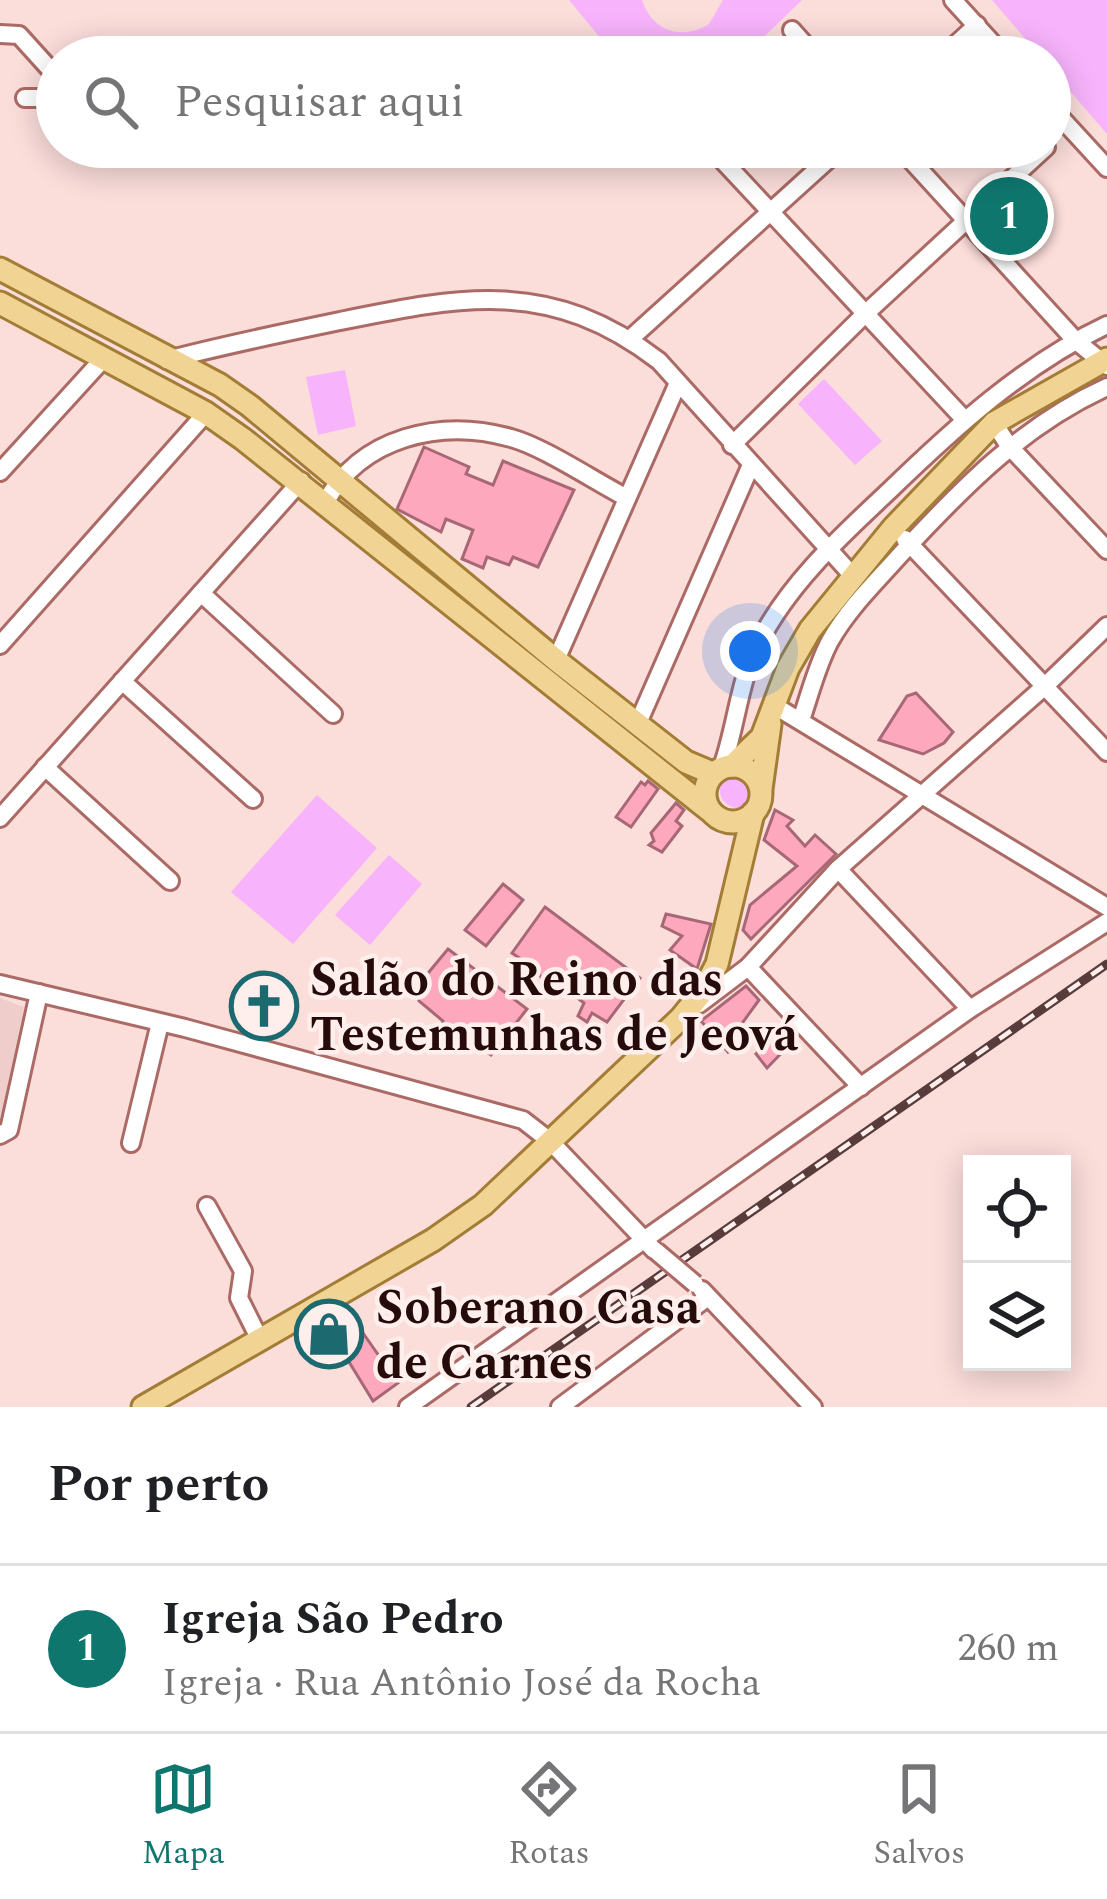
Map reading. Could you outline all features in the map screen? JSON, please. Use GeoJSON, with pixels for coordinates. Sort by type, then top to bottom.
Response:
{"type":"FeatureCollection","features":[{"type":"Feature","properties":{"kind":"main road"},"geometry":{"type":"LineString","coordinates":[[4,306],[20,296],[6,273]]}},
{"type":"Feature","properties":{"kind":"main road"},"geometry":{"type":"LineString","coordinates":[[6,273],[220,385],[686,762],[722,769],[743,766],[761,788]]}},
{"type":"Feature","properties":{"kind":"main road"},"geometry":{"type":"LineString","coordinates":[[4,306],[206,413],[301,481],[717,816],[734,833],[738,866]]}},
{"type":"Feature","properties":{"kind":"main road"},"geometry":{"type":"LineString","coordinates":[[753,814],[736,822],[717,816],[704,798],[705,783],[750,751],[810,630],[852,575],[994,423],[1104,362]]}},
{"type":"Feature","properties":{"kind":"main road"},"geometry":{"type":"LineString","coordinates":[[143,1407],[173,1400],[260,1340],[433,1240],[483,1205],[681,1018],[717,964],[761,788],[772,714]]}},
{"type":"Feature","properties":{"kind":"street"},"geometry":{"type":"LineString","coordinates":[[953,0],[986,36]]}},
{"type":"Feature","properties":{"kind":"street"},"geometry":{"type":"LineString","coordinates":[[964,36],[976,25]]}},
{"type":"Feature","properties":{"kind":"street"},"geometry":{"type":"LineString","coordinates":[[792,30],[797,36]]}},
{"type":"Feature","properties":{"kind":"street"},"geometry":{"type":"LineString","coordinates":[[0,34],[19,35],[36,54]]}},
{"type":"Feature","properties":{"kind":"street"},"geometry":{"type":"LineString","coordinates":[[26,98],[36,98]]}},
{"type":"Feature","properties":{"kind":"street"},"geometry":{"type":"LineString","coordinates":[[1071,129],[1107,168]]}},
{"type":"Feature","properties":{"kind":"street"},"geometry":{"type":"LineString","coordinates":[[729,168],[964,419]]}},
{"type":"Feature","properties":{"kind":"street"},"geometry":{"type":"LineString","coordinates":[[630,339],[819,168]]}},
{"type":"Feature","properties":{"kind":"street"},"geometry":{"type":"LineString","coordinates":[[917,168],[1075,340],[1104,362]]}},
{"type":"Feature","properties":{"kind":"street"},"geometry":{"type":"LineString","coordinates":[[732,445],[1023,168]]}},
{"type":"Feature","properties":{"kind":"street"},"geometry":{"type":"LineString","coordinates":[[167,360],[422,304],[487,297],[538,303],[588,318],[630,339],[658,361],[852,575]]}},
{"type":"Feature","properties":{"kind":"street"},"geometry":{"type":"LineString","coordinates":[[722,769],[754,650],[789,595],[829,548],[964,419],[1075,340],[1107,325]]}},
{"type":"Feature","properties":{"kind":"street"},"geometry":{"type":"LineString","coordinates":[[220,385],[222,356],[234,343]]}},
{"type":"Feature","properties":{"kind":"street"},"geometry":{"type":"LineString","coordinates":[[0,472],[104,358]]}},
{"type":"Feature","properties":{"kind":"street"},"geometry":{"type":"LineString","coordinates":[[556,660],[678,383]]}},
{"type":"Feature","properties":{"kind":"street"},"geometry":{"type":"LineString","coordinates":[[801,720],[827,646],[848,613],[910,544],[1010,446],[1073,402],[1107,387]]}},
{"type":"Feature","properties":{"kind":"street"},"geometry":{"type":"LineString","coordinates":[[0,645],[206,413]]}},
{"type":"Feature","properties":{"kind":"street"},"geometry":{"type":"LineString","coordinates":[[994,423],[1107,550]]}},
{"type":"Feature","properties":{"kind":"street"},"geometry":{"type":"LineString","coordinates":[[325,503],[337,481],[377,447],[418,434],[470,431],[514,438],[627,498]]}},
{"type":"Feature","properties":{"kind":"street"},"geometry":{"type":"LineString","coordinates":[[638,723],[751,465]]}},
{"type":"Feature","properties":{"kind":"street"},"geometry":{"type":"LineString","coordinates":[[0,818],[301,481]]}},
{"type":"Feature","properties":{"kind":"street"},"geometry":{"type":"LineString","coordinates":[[732,513],[767,481]]}},
{"type":"Feature","properties":{"kind":"street"},"geometry":{"type":"LineString","coordinates":[[894,527],[1107,752]]}},
{"type":"Feature","properties":{"kind":"street"},"geometry":{"type":"LineString","coordinates":[[200,593],[333,714]]}},
{"type":"Feature","properties":{"kind":"street"},"geometry":{"type":"LineString","coordinates":[[681,1018],[748,967],[838,869],[1046,686],[1107,626]]}},
{"type":"Feature","properties":{"kind":"street"},"geometry":{"type":"LineString","coordinates":[[122,681],[254,799]]}},
{"type":"Feature","properties":{"kind":"street"},"geometry":{"type":"LineString","coordinates":[[772,714],[801,720],[1107,907]]}},
{"type":"Feature","properties":{"kind":"street"},"geometry":{"type":"LineString","coordinates":[[45,767],[170,881]]}},
{"type":"Feature","properties":{"kind":"street"},"geometry":{"type":"LineString","coordinates":[[838,869],[970,1009]]}},
{"type":"Feature","properties":{"kind":"street"},"geometry":{"type":"LineString","coordinates":[[407,1407],[651,1247],[970,1009],[1107,922]]}},
{"type":"Feature","properties":{"kind":"street"},"geometry":{"type":"LineString","coordinates":[[748,967],[861,1088]]}},
{"type":"Feature","properties":{"kind":"street"},"geometry":{"type":"LineString","coordinates":[[0,984],[523,1120],[550,1141],[651,1247],[702,1290],[807,1405]]}},
{"type":"Feature","properties":{"kind":"street"},"geometry":{"type":"LineString","coordinates":[[0,1135],[9,1130],[39,993]]}},
{"type":"Feature","properties":{"kind":"street"},"geometry":{"type":"LineString","coordinates":[[130,1143],[160,1023]]}},
{"type":"Feature","properties":{"kind":"street"},"geometry":{"type":"LineString","coordinates":[[207,1206],[243,1271],[239,1298],[260,1340]]}},
{"type":"Feature","properties":{"kind":"street"},"geometry":{"type":"LineString","coordinates":[[559,1406],[702,1290]]}},
{"type":"Feature","properties":{"kind":"shaded area"},"geometry":{"type":"Polygon","coordinates":[[[569,0],[642,0],[660,26],[688,32],[709,24],[723,0],[802,0],[765,36],[599,36],[569,0]]]}},
{"type":"Feature","properties":{"kind":"shaded area"},"geometry":{"type":"Polygon","coordinates":[[[992,0],[1107,0],[1107,134],[1071,92],[1071,36],[1023,36],[992,0]]]}},
{"type":"Feature","properties":{"kind":"shaded area"},"geometry":{"type":"Polygon","coordinates":[[[345,370],[356,426],[318,435],[306,377],[345,370]]]}},
{"type":"Feature","properties":{"kind":"shaded area"},"geometry":{"type":"Polygon","coordinates":[[[824,379],[882,441],[855,465],[798,404],[824,379]]]}},
{"type":"Feature","properties":{"kind":"shaded area"},"geometry":{"type":"Polygon","coordinates":[[[738,772],[751,777],[756,790],[751,803],[738,808],[725,803],[720,790],[725,777],[738,772]]]}},
{"type":"Feature","properties":{"kind":"shaded area"},"geometry":{"type":"Polygon","coordinates":[[[317,795],[377,848],[293,944],[231,892],[317,795]]]}},
{"type":"Feature","properties":{"kind":"shaded area"},"geometry":{"type":"Polygon","coordinates":[[[389,855],[422,884],[370,945],[335,915],[389,855]]]}},
{"type":"Feature","properties":{"kind":"shaded area"},"geometry":{"type":"Polygon","coordinates":[[[0,998],[24,1007],[0,1121],[0,998]]]}},
{"type":"Feature","properties":{"kind":"building"},"geometry":{"type":"Polygon","coordinates":[[[1017,195],[1032,212],[1002,237],[985,221],[1017,195]]]}},
{"type":"Feature","properties":{"kind":"building"},"geometry":{"type":"Polygon","coordinates":[[[424,447],[469,467],[466,474],[493,485],[503,461],[574,490],[538,567],[513,557],[509,565],[487,557],[483,568],[462,559],[473,530],[446,519],[441,532],[397,509],[424,447]]]}},
{"type":"Feature","properties":{"kind":"building"},"geometry":{"type":"Polygon","coordinates":[[[916,693],[953,732],[923,754],[879,740],[907,696],[916,693]]]}},
{"type":"Feature","properties":{"kind":"building"},"geometry":{"type":"Polygon","coordinates":[[[641,782],[658,789],[631,827],[616,817],[641,782]]]}},
{"type":"Feature","properties":{"kind":"building"},"geometry":{"type":"Polygon","coordinates":[[[676,803],[684,810],[676,821],[682,826],[662,852],[649,845],[654,841],[651,833],[676,803]]]}},
{"type":"Feature","properties":{"kind":"building"},"geometry":{"type":"Polygon","coordinates":[[[775,810],[793,820],[787,826],[805,846],[815,835],[836,854],[751,939],[743,930],[750,905],[797,866],[764,840],[775,810]]]}},
{"type":"Feature","properties":{"kind":"building"},"geometry":{"type":"Polygon","coordinates":[[[503,884],[523,900],[486,946],[465,930],[503,884]]]}},
{"type":"Feature","properties":{"kind":"building"},"geometry":{"type":"Polygon","coordinates":[[[545,907],[640,978],[607,1022],[592,1013],[587,1022],[578,1016],[584,1003],[554,980],[546,986],[537,970],[512,953],[545,907]]]}},
{"type":"Feature","properties":{"kind":"building"},"geometry":{"type":"Polygon","coordinates":[[[666,914],[711,924],[697,969],[670,950],[682,936],[662,926],[666,914]]]}},
{"type":"Feature","properties":{"kind":"building"},"geometry":{"type":"Polygon","coordinates":[[[448,949],[527,1009],[491,1055],[462,1035],[459,1040],[419,1001],[417,993],[424,978],[448,949]]]}},
{"type":"Feature","properties":{"kind":"building","name":"Salão do Reino das Testemunhas de Jeová"},"geometry":{"type":"Polygon","coordinates":[[[264,982],[281,986],[264,1031],[248,1027],[264,982]]]}},
{"type":"Feature","properties":{"kind":"building"},"geometry":{"type":"Polygon","coordinates":[[[746,986],[759,1000],[735,1033],[741,1040],[728,1052],[701,1021],[746,986]]]}},
{"type":"Feature","properties":{"kind":"building"},"geometry":{"type":"Polygon","coordinates":[[[785,1028],[795,1039],[767,1068],[756,1054],[785,1028]]]}},
{"type":"Feature","properties":{"kind":"building"},"geometry":{"type":"Polygon","coordinates":[[[351,1316],[398,1383],[373,1401],[346,1357],[338,1360],[321,1336],[328,1325],[351,1316]]]}},
{"type":"Feature","properties":{"kind":"railway"},"geometry":{"type":"LineString","coordinates":[[471,1407],[1107,964]]}},
{"type":"Feature","properties":{"kind":"place","name":"Igreja São Pedro"},"geometry":{"type":"Point","coordinates":[1009,216]}},
{"type":"Feature","properties":{"kind":"place","name":"Salão do Reino das Testemunhas de Jeová"},"geometry":{"type":"Point","coordinates":[264,1006]}},
{"type":"Feature","properties":{"kind":"place","name":"Soberano Casa de Carnes"},"geometry":{"type":"Point","coordinates":[329,1334]}}]}
